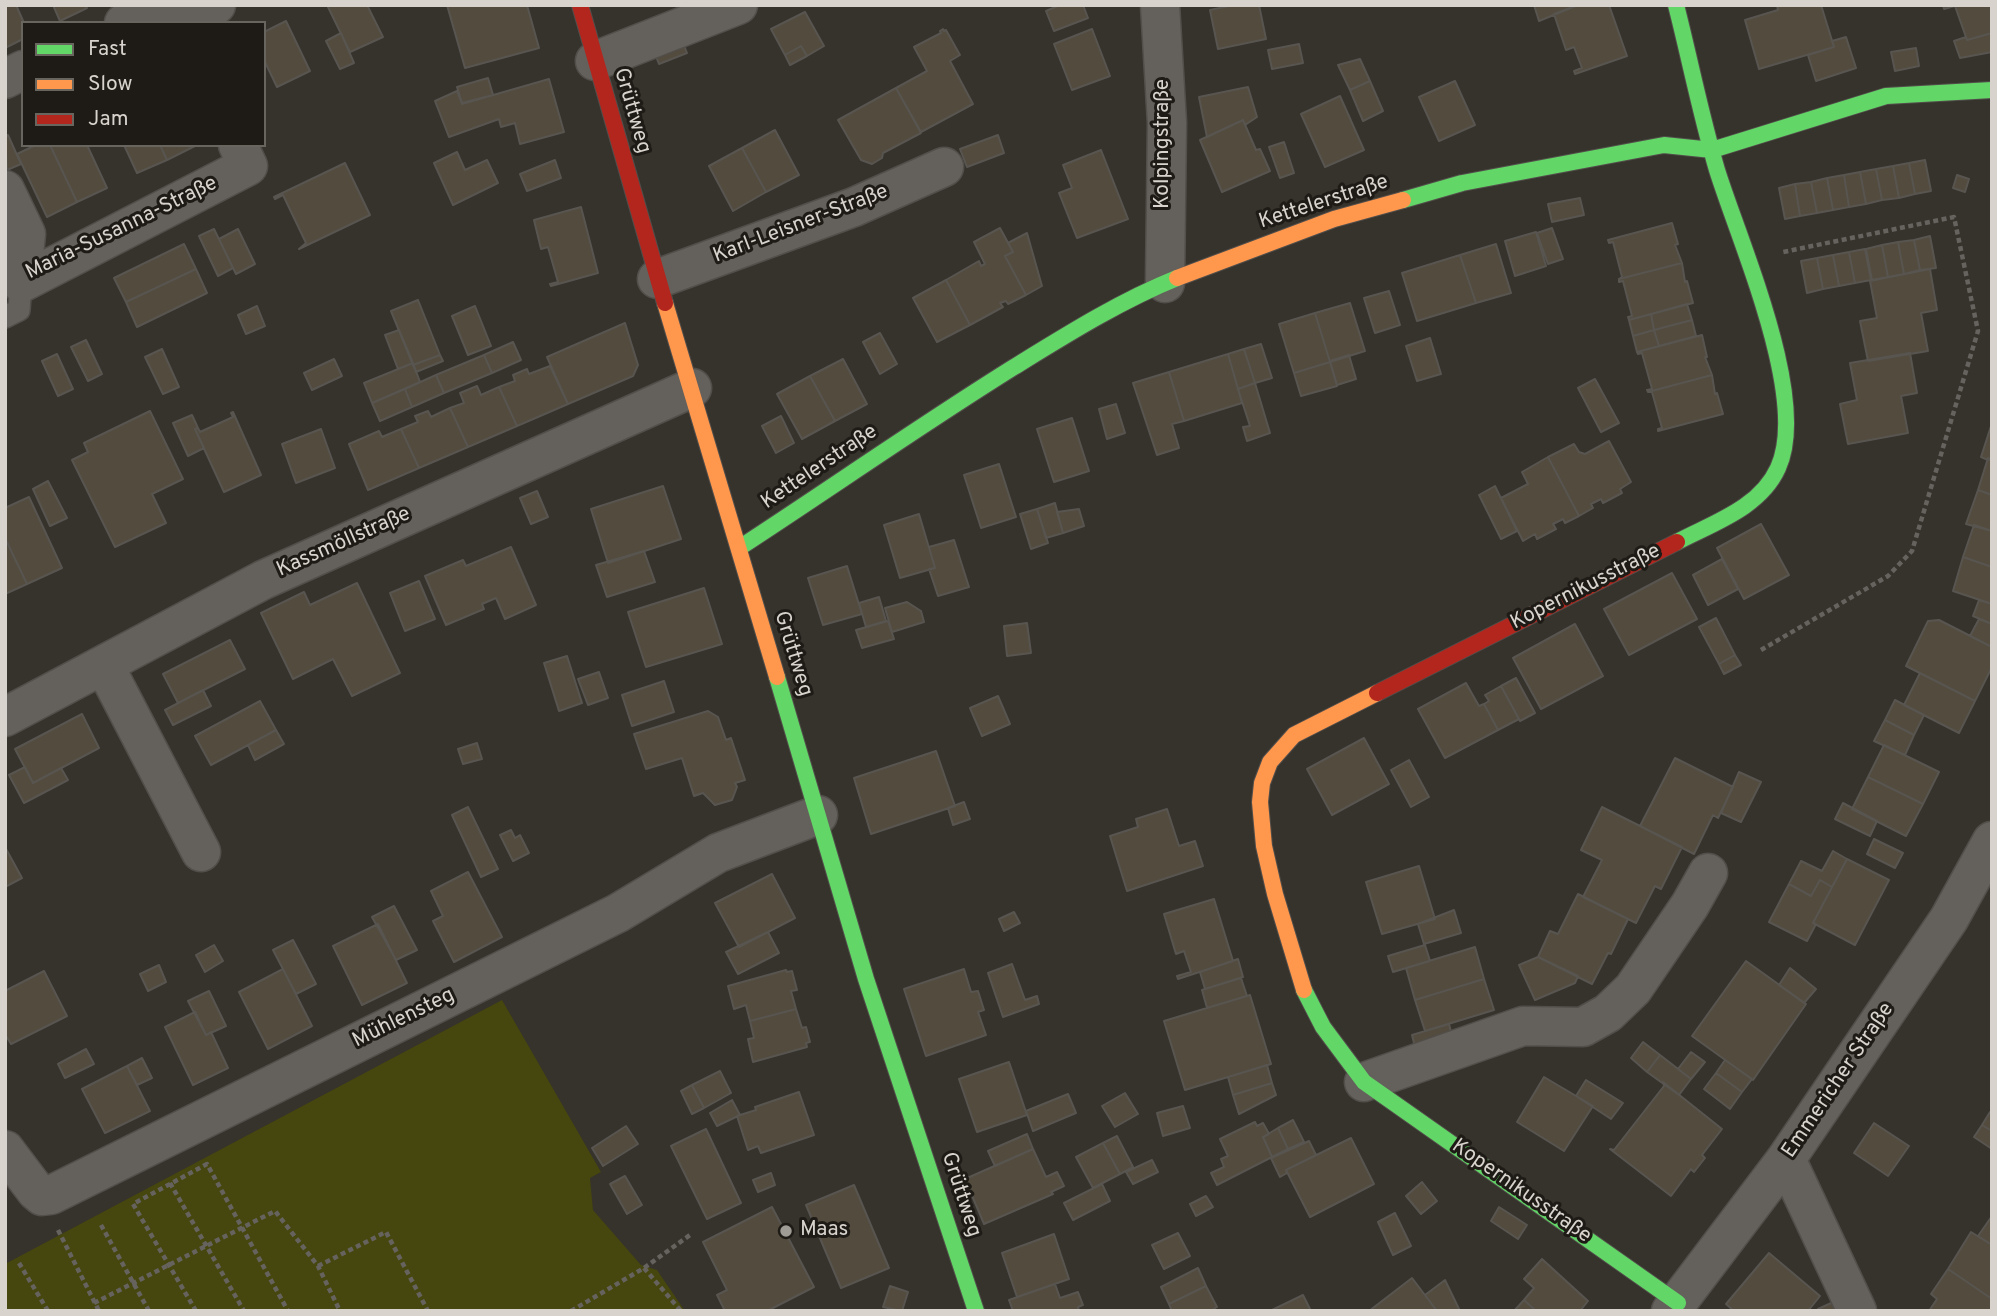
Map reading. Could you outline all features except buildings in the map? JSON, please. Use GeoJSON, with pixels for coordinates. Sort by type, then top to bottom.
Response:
{"type":"FeatureCollection","features":[{"type":"Feature","properties":{"kind":"street"},"geometry":{"type":"LineString","coordinates":[[183,21],[216,5]]}},
{"type":"Feature","properties":{"kind":"street","name":"Grüttweg"},"geometry":{"type":"LineString","coordinates":[[580,5],[657,279],[692,388],[866,979],[976,1311]]}},
{"type":"Feature","properties":{"kind":"street"},"geometry":{"type":"LineString","coordinates":[[595,61],[738,5]]}},
{"type":"Feature","properties":{"kind":"street","name":"Kolpingstraße"},"geometry":{"type":"LineString","coordinates":[[1160,5],[1167,124],[1165,284]]}},
{"type":"Feature","properties":{"kind":"street","name":"Kopernikusstraße"},"geometry":{"type":"LineString","coordinates":[[1675,1307],[1364,1082],[1327,1034],[1310,1005],[1269,868],[1261,819],[1261,785],[1267,765],[1294,735],[1738,511],[1764,490],[1777,472],[1784,452],[1786,431],[1784,388],[1748,260],[1723,190],[1676,5]]}},
{"type":"Feature","properties":{"kind":"street"},"geometry":{"type":"LineString","coordinates":[[128,21],[143,14],[171,21]]}},
{"type":"Feature","properties":{"kind":"street"},"geometry":{"type":"LineString","coordinates":[[5,79],[21,71]]}},
{"type":"Feature","properties":{"kind":"street","name":"Kettelerstraße"},"geometry":{"type":"LineString","coordinates":[[738,548],[1012,366],[1065,335],[1165,284],[1334,219],[1462,183],[1664,145],[1712,150],[1886,96],[1992,90]]}},
{"type":"Feature","properties":{"kind":"street","name":"Maria-Susanna-Straße"},"geometry":{"type":"LineString","coordinates":[[21,283],[248,166],[239,147]]}},
{"type":"Feature","properties":{"kind":"street","name":"Karl-Leisner-Straße"},"geometry":{"type":"LineString","coordinates":[[657,279],[854,207],[944,167]]}},
{"type":"Feature","properties":{"kind":"street","name":"Maria-Susanna-Straße"},"geometry":{"type":"LineString","coordinates":[[5,190],[26,234],[21,283]]}},
{"type":"Feature","properties":{"kind":"street","name":"Kassmöllstraße"},"geometry":{"type":"LineString","coordinates":[[5,717],[263,580],[692,388]]}},
{"type":"Feature","properties":{"kind":"street"},"geometry":{"type":"LineString","coordinates":[[104,664],[201,852]]}},
{"type":"Feature","properties":{"kind":"street","name":"Mühlensteg"},"geometry":{"type":"LineString","coordinates":[[42,1196],[51,1195],[618,913],[718,853],[818,815]]}},
{"type":"Feature","properties":{"kind":"street","name":"Emmericher Straße"},"geometry":{"type":"LineString","coordinates":[[1675,1307],[1786,1159],[1949,919],[1992,841]]}},
{"type":"Feature","properties":{"kind":"street"},"geometry":{"type":"LineString","coordinates":[[1364,1082],[1523,1026],[1583,1027],[1608,1013],[1633,989],[1690,905],[1708,873]]}},
{"type":"Feature","properties":{"kind":"street"},"geometry":{"type":"LineString","coordinates":[[5,1150],[42,1196]]}},
{"type":"Feature","properties":{"kind":"street"},"geometry":{"type":"LineString","coordinates":[[1786,1159],[1857,1311]]}},
{"type":"Feature","properties":{"kind":"lane"},"geometry":{"type":"LineString","coordinates":[[5,317],[19,310],[21,283]]}},
{"type":"Feature","properties":{"kind":"path"},"geometry":{"type":"LineString","coordinates":[[1748,260],[1954,217],[1978,331],[1912,551],[1888,576],[1761,650]]}},
{"type":"Feature","properties":{"kind":"path"},"geometry":{"type":"LineString","coordinates":[[196,1311],[134,1204],[207,1164],[288,1311]]}},
{"type":"Feature","properties":{"kind":"path"},"geometry":{"type":"LineString","coordinates":[[170,1183],[244,1311]]}},
{"type":"Feature","properties":{"kind":"path"},"geometry":{"type":"LineString","coordinates":[[42,1196],[99,1311]]}},
{"type":"Feature","properties":{"kind":"path"},"geometry":{"type":"LineString","coordinates":[[94,1303],[275,1211],[318,1266],[340,1311]]}},
{"type":"Feature","properties":{"kind":"path"},"geometry":{"type":"LineString","coordinates":[[101,1225],[149,1311]]}},
{"type":"Feature","properties":{"kind":"path"},"geometry":{"type":"LineString","coordinates":[[318,1266],[386,1232],[428,1311]]}},
{"type":"Feature","properties":{"kind":"path"},"geometry":{"type":"LineString","coordinates":[[570,1311],[644,1268],[690,1235]]}},
{"type":"Feature","properties":{"kind":"path"},"geometry":{"type":"LineString","coordinates":[[19,1263],[48,1311]]}},
{"type":"Feature","properties":{"kind":"path"},"geometry":{"type":"LineString","coordinates":[[644,1268],[681,1311]]}},
{"type":"Feature","properties":{"kind":"shaded area"},"geometry":{"type":"Polygon","coordinates":[[[502,1000],[601,1172],[590,1178],[593,1210],[641,1265],[657,1270],[685,1311],[5,1311],[5,1264],[502,1000]]]}},
{"type":"Feature","properties":{"kind":"traffic: fast"},"geometry":{"type":"LineString","coordinates":[[1676,5],[1717,170],[1768,320],[1779,362],[1785,402],[1785,438],[1778,468],[1770,482],[1748,504],[1677,542]]}},
{"type":"Feature","properties":{"kind":"traffic: fast"},"geometry":{"type":"LineString","coordinates":[[1403,200],[1462,183],[1664,145],[1712,150],[1886,96],[1992,90]]}},
{"type":"Feature","properties":{"kind":"traffic: fast"},"geometry":{"type":"LineString","coordinates":[[739,548],[1014,367],[1114,308],[1177,278]]}},
{"type":"Feature","properties":{"kind":"traffic: fast"},"geometry":{"type":"LineString","coordinates":[[777,677],[866,979],[976,1311]]}},
{"type":"Feature","properties":{"kind":"traffic: fast"},"geometry":{"type":"LineString","coordinates":[[1304,990],[1323,1027],[1364,1082],[1678,1303]]}},
{"type":"Feature","properties":{"kind":"traffic: slow"},"geometry":{"type":"LineString","coordinates":[[1177,278],[1334,219],[1403,200]]}},
{"type":"Feature","properties":{"kind":"traffic: slow"},"geometry":{"type":"LineString","coordinates":[[665,303],[777,677]]}},
{"type":"Feature","properties":{"kind":"traffic: slow"},"geometry":{"type":"LineString","coordinates":[[1304,990],[1275,894],[1264,846],[1260,802],[1262,783],[1270,762],[1294,735],[1377,693]]}},
{"type":"Feature","properties":{"kind":"traffic: jam"},"geometry":{"type":"LineString","coordinates":[[580,5],[665,303]]}},
{"type":"Feature","properties":{"kind":"traffic: jam"},"geometry":{"type":"LineString","coordinates":[[1377,693],[1677,542]]}},
{"type":"Feature","properties":{"kind":"place","name":"Maas"},"geometry":{"type":"Point","coordinates":[786,1231]}}]}
